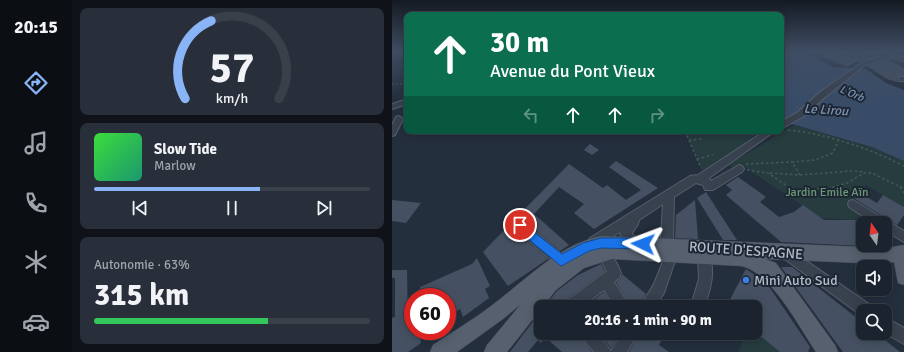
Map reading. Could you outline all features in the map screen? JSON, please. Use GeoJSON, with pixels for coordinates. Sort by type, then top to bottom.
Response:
{"type":"FeatureCollection","features":[{"type":"Feature","properties":{"kind":"main road","name":"ROUTE D'ESPAGNE"},"geometry":{"type":"LineString","coordinates":[[587,246],[601,243],[632,243],[748,254]]}},
{"type":"Feature","properties":{"kind":"main road"},"geometry":{"type":"LineString","coordinates":[[440,352],[497,313],[561,261],[587,246]]}},
{"type":"Feature","properties":{"kind":"main road","name":"ROUTE D'ESPAGNE"},"geometry":{"type":"LineString","coordinates":[[607,253],[704,256],[786,253],[886,256],[904,252]]}},
{"type":"Feature","properties":{"kind":"main road"},"geometry":{"type":"LineString","coordinates":[[494,352],[514,326],[558,276],[579,262],[607,253]]}},
{"type":"Feature","properties":{"kind":"main road"},"geometry":{"type":"LineString","coordinates":[[748,254],[752,260],[761,264],[774,275],[828,352]]}},
{"type":"Feature","properties":{"kind":"main road"},"geometry":{"type":"LineString","coordinates":[[904,256],[902,263],[904,277]]}},
{"type":"Feature","properties":{"kind":"street"},"geometry":{"type":"LineString","coordinates":[[784,125],[801,114],[827,90],[858,67]]}},
{"type":"Feature","properties":{"kind":"street"},"geometry":{"type":"LineString","coordinates":[[392,107],[404,102]]}},
{"type":"Feature","properties":{"kind":"street"},"geometry":{"type":"LineString","coordinates":[[392,133],[399,118]]}},
{"type":"Feature","properties":{"kind":"street"},"geometry":{"type":"LineString","coordinates":[[587,246],[694,179],[707,175],[767,134]]}},
{"type":"Feature","properties":{"kind":"street"},"geometry":{"type":"LineString","coordinates":[[707,175],[709,187],[740,167]]}},
{"type":"Feature","properties":{"kind":"street"},"geometry":{"type":"LineString","coordinates":[[667,238],[669,194]]}},
{"type":"Feature","properties":{"kind":"street"},"geometry":{"type":"LineString","coordinates":[[853,204],[871,216]]}},
{"type":"Feature","properties":{"kind":"street"},"geometry":{"type":"LineString","coordinates":[[632,243],[627,239],[626,232],[637,216]]}},
{"type":"Feature","properties":{"kind":"street"},"geometry":{"type":"LineString","coordinates":[[520,225],[561,261]]}},
{"type":"Feature","properties":{"kind":"street"},"geometry":{"type":"LineString","coordinates":[[892,229],[904,237]]}},
{"type":"Feature","properties":{"kind":"street"},"geometry":{"type":"LineString","coordinates":[[579,300],[616,273],[607,253],[625,249],[640,249],[748,254]]}},
{"type":"Feature","properties":{"kind":"street"},"geometry":{"type":"LineString","coordinates":[[786,253],[857,304]]}},
{"type":"Feature","properties":{"kind":"street"},"geometry":{"type":"LineString","coordinates":[[651,300],[659,288],[671,255]]}},
{"type":"Feature","properties":{"kind":"street"},"geometry":{"type":"LineString","coordinates":[[700,300],[707,281],[707,269],[704,256]]}},
{"type":"Feature","properties":{"kind":"street"},"geometry":{"type":"LineString","coordinates":[[605,280],[618,300]]}},
{"type":"Feature","properties":{"kind":"street"},"geometry":{"type":"LineString","coordinates":[[892,329],[904,337]]}},
{"type":"Feature","properties":{"kind":"street"},"geometry":{"type":"LineString","coordinates":[[593,340],[604,352]]}},
{"type":"Feature","properties":{"kind":"street"},"geometry":{"type":"LineString","coordinates":[[618,352],[626,340]]}},
{"type":"Feature","properties":{"kind":"path"},"geometry":{"type":"LineString","coordinates":[[392,84],[404,84]]}},
{"type":"Feature","properties":{"kind":"path"},"geometry":{"type":"LineString","coordinates":[[784,127],[874,151],[904,166]]}},
{"type":"Feature","properties":{"kind":"path"},"geometry":{"type":"LineString","coordinates":[[686,134],[697,159],[707,175]]}},
{"type":"Feature","properties":{"kind":"path"},"geometry":{"type":"LineString","coordinates":[[689,140],[702,139]]}},
{"type":"Feature","properties":{"kind":"path"},"geometry":{"type":"LineString","coordinates":[[740,167],[815,160],[833,153],[838,141]]}},
{"type":"Feature","properties":{"kind":"path"},"geometry":{"type":"LineString","coordinates":[[697,159],[713,155]]}},
{"type":"Feature","properties":{"kind":"path"},"geometry":{"type":"LineString","coordinates":[[792,162],[800,175]]}},
{"type":"Feature","properties":{"kind":"path"},"geometry":{"type":"LineString","coordinates":[[740,167],[768,173],[800,175],[852,171],[864,172],[872,173],[900,187],[904,187]]}},
{"type":"Feature","properties":{"kind":"path"},"geometry":{"type":"LineString","coordinates":[[768,173],[790,188],[827,189],[847,183],[864,172]]}},
{"type":"Feature","properties":{"kind":"path"},"geometry":{"type":"LineString","coordinates":[[900,187],[904,193]]}},
{"type":"Feature","properties":{"kind":"path"},"geometry":{"type":"LineString","coordinates":[[862,352],[869,340]]}},
{"type":"Feature","properties":{"kind":"green space","name":"Jardin Emile Aïn"},"geometry":{"type":"Polygon","coordinates":[[[794,125],[872,147],[904,161],[904,207],[866,185],[854,201],[861,213],[858,216],[856,216],[855,220],[821,218],[746,168],[733,168],[728,165],[779,134],[784,134],[784,131],[794,125]]]}},
{"type":"Feature","properties":{"kind":"green space"},"geometry":{"type":"Polygon","coordinates":[[[686,134],[758,134],[703,172],[686,134]]]}},
{"type":"Feature","properties":{"kind":"green space"},"geometry":{"type":"Polygon","coordinates":[[[762,338],[780,352],[738,352],[743,340],[762,340],[762,338]]]}},
{"type":"Feature","properties":{"kind":"water"},"geometry":{"type":"Polygon","coordinates":[[[784,67],[866,69],[886,83],[904,90],[904,161],[872,147],[784,122],[784,67]]]}},
{"type":"Feature","properties":{"kind":"building"},"geometry":{"type":"Polygon","coordinates":[[[869,67],[904,68],[904,76],[898,76],[897,82],[887,79],[869,67]]]}},
{"type":"Feature","properties":{"kind":"building"},"geometry":{"type":"Polygon","coordinates":[[[590,144],[599,150],[592,155],[584,150],[590,144]]]}},
{"type":"Feature","properties":{"kind":"building"},"geometry":{"type":"Polygon","coordinates":[[[616,161],[658,188],[594,229],[574,213],[584,204],[559,187],[534,214],[569,245],[560,251],[524,220],[515,219],[569,164],[603,188],[607,185],[626,200],[641,190],[609,167],[616,161]]]}},
{"type":"Feature","properties":{"kind":"building"},"geometry":{"type":"Polygon","coordinates":[[[738,177],[766,197],[760,202],[779,217],[794,212],[803,205],[824,220],[856,220],[856,246],[781,242],[726,195],[732,190],[726,185],[738,177]]]}},
{"type":"Feature","properties":{"kind":"building"},"geometry":{"type":"Polygon","coordinates":[[[706,192],[737,240],[723,240],[697,198],[706,192]]]}},
{"type":"Feature","properties":{"kind":"building"},"geometry":{"type":"Polygon","coordinates":[[[860,193],[877,203],[883,195],[904,207],[904,215],[897,225],[892,222],[892,216],[882,216],[855,199],[860,193]]]}},
{"type":"Feature","properties":{"kind":"building"},"geometry":{"type":"Polygon","coordinates":[[[392,200],[421,203],[406,223],[392,221],[392,200]]]}},
{"type":"Feature","properties":{"kind":"building"},"geometry":{"type":"Polygon","coordinates":[[[695,200],[698,239],[675,238],[676,215],[695,200]]]}},
{"type":"Feature","properties":{"kind":"building"},"geometry":{"type":"Polygon","coordinates":[[[513,221],[512,226],[514,230],[548,259],[508,286],[483,252],[513,221]]]}},
{"type":"Feature","properties":{"kind":"building"},"geometry":{"type":"Polygon","coordinates":[[[477,258],[490,286],[485,289],[489,298],[463,317],[460,309],[456,311],[456,288],[420,288],[420,287],[472,264],[477,258]]]}},
{"type":"Feature","properties":{"kind":"building"},"geometry":{"type":"Polygon","coordinates":[[[601,264],[605,271],[567,300],[550,300],[557,291],[578,275],[601,264]]]}},
{"type":"Feature","properties":{"kind":"building"},"geometry":{"type":"Polygon","coordinates":[[[781,267],[792,267],[856,317],[856,340],[885,340],[900,352],[843,352],[781,267]]]}},
{"type":"Feature","properties":{"kind":"building"},"geometry":{"type":"Polygon","coordinates":[[[746,269],[762,280],[770,288],[810,347],[808,352],[780,352],[762,338],[762,300],[730,300],[746,269]]]}},
{"type":"Feature","properties":{"kind":"building"},"geometry":{"type":"Polygon","coordinates":[[[392,270],[407,270],[407,288],[404,288],[404,340],[420,340],[421,343],[408,352],[392,352],[392,318],[395,317],[395,278],[392,278],[392,270]]]}},
{"type":"Feature","properties":{"kind":"building"},"geometry":{"type":"Polygon","coordinates":[[[622,274],[646,294],[643,300],[627,300],[616,282],[621,278],[622,274]]]}},
{"type":"Feature","properties":{"kind":"building"},"geometry":{"type":"Polygon","coordinates":[[[604,292],[609,300],[593,300],[604,292]]]}},
{"type":"Feature","properties":{"kind":"building"},"geometry":{"type":"Polygon","coordinates":[[[534,320],[534,340],[538,340],[528,352],[510,352],[534,320]]]}},
{"type":"Feature","properties":{"kind":"building"},"geometry":{"type":"Polygon","coordinates":[[[548,340],[583,340],[592,352],[562,352],[548,340]]]}},
{"type":"Feature","properties":{"kind":"building"},"geometry":{"type":"Polygon","coordinates":[[[605,340],[616,340],[611,348],[605,340]]]}},
{"type":"Feature","properties":{"kind":"building"},"geometry":{"type":"Polygon","coordinates":[[[635,340],[662,340],[659,345],[669,352],[629,352],[635,340]]]}},
{"type":"Feature","properties":{"kind":"place","name":"Mini Auto Sud"},"geometry":{"type":"Point","coordinates":[746,280]}},
{"type":"Feature","properties":{"kind":"route"},"geometry":{"type":"LineString","coordinates":[[520,225],[561,261],[587,246],[601,243],[614,242],[643,244]]}},
{"type":"Feature","properties":{"kind":"water label","name":"L'Orb"},"geometry":{"type":"Point","coordinates":[852,93]}},
{"type":"Feature","properties":{"kind":"water label","name":"Le Lirou"},"geometry":{"type":"Point","coordinates":[826,109]}}]}
